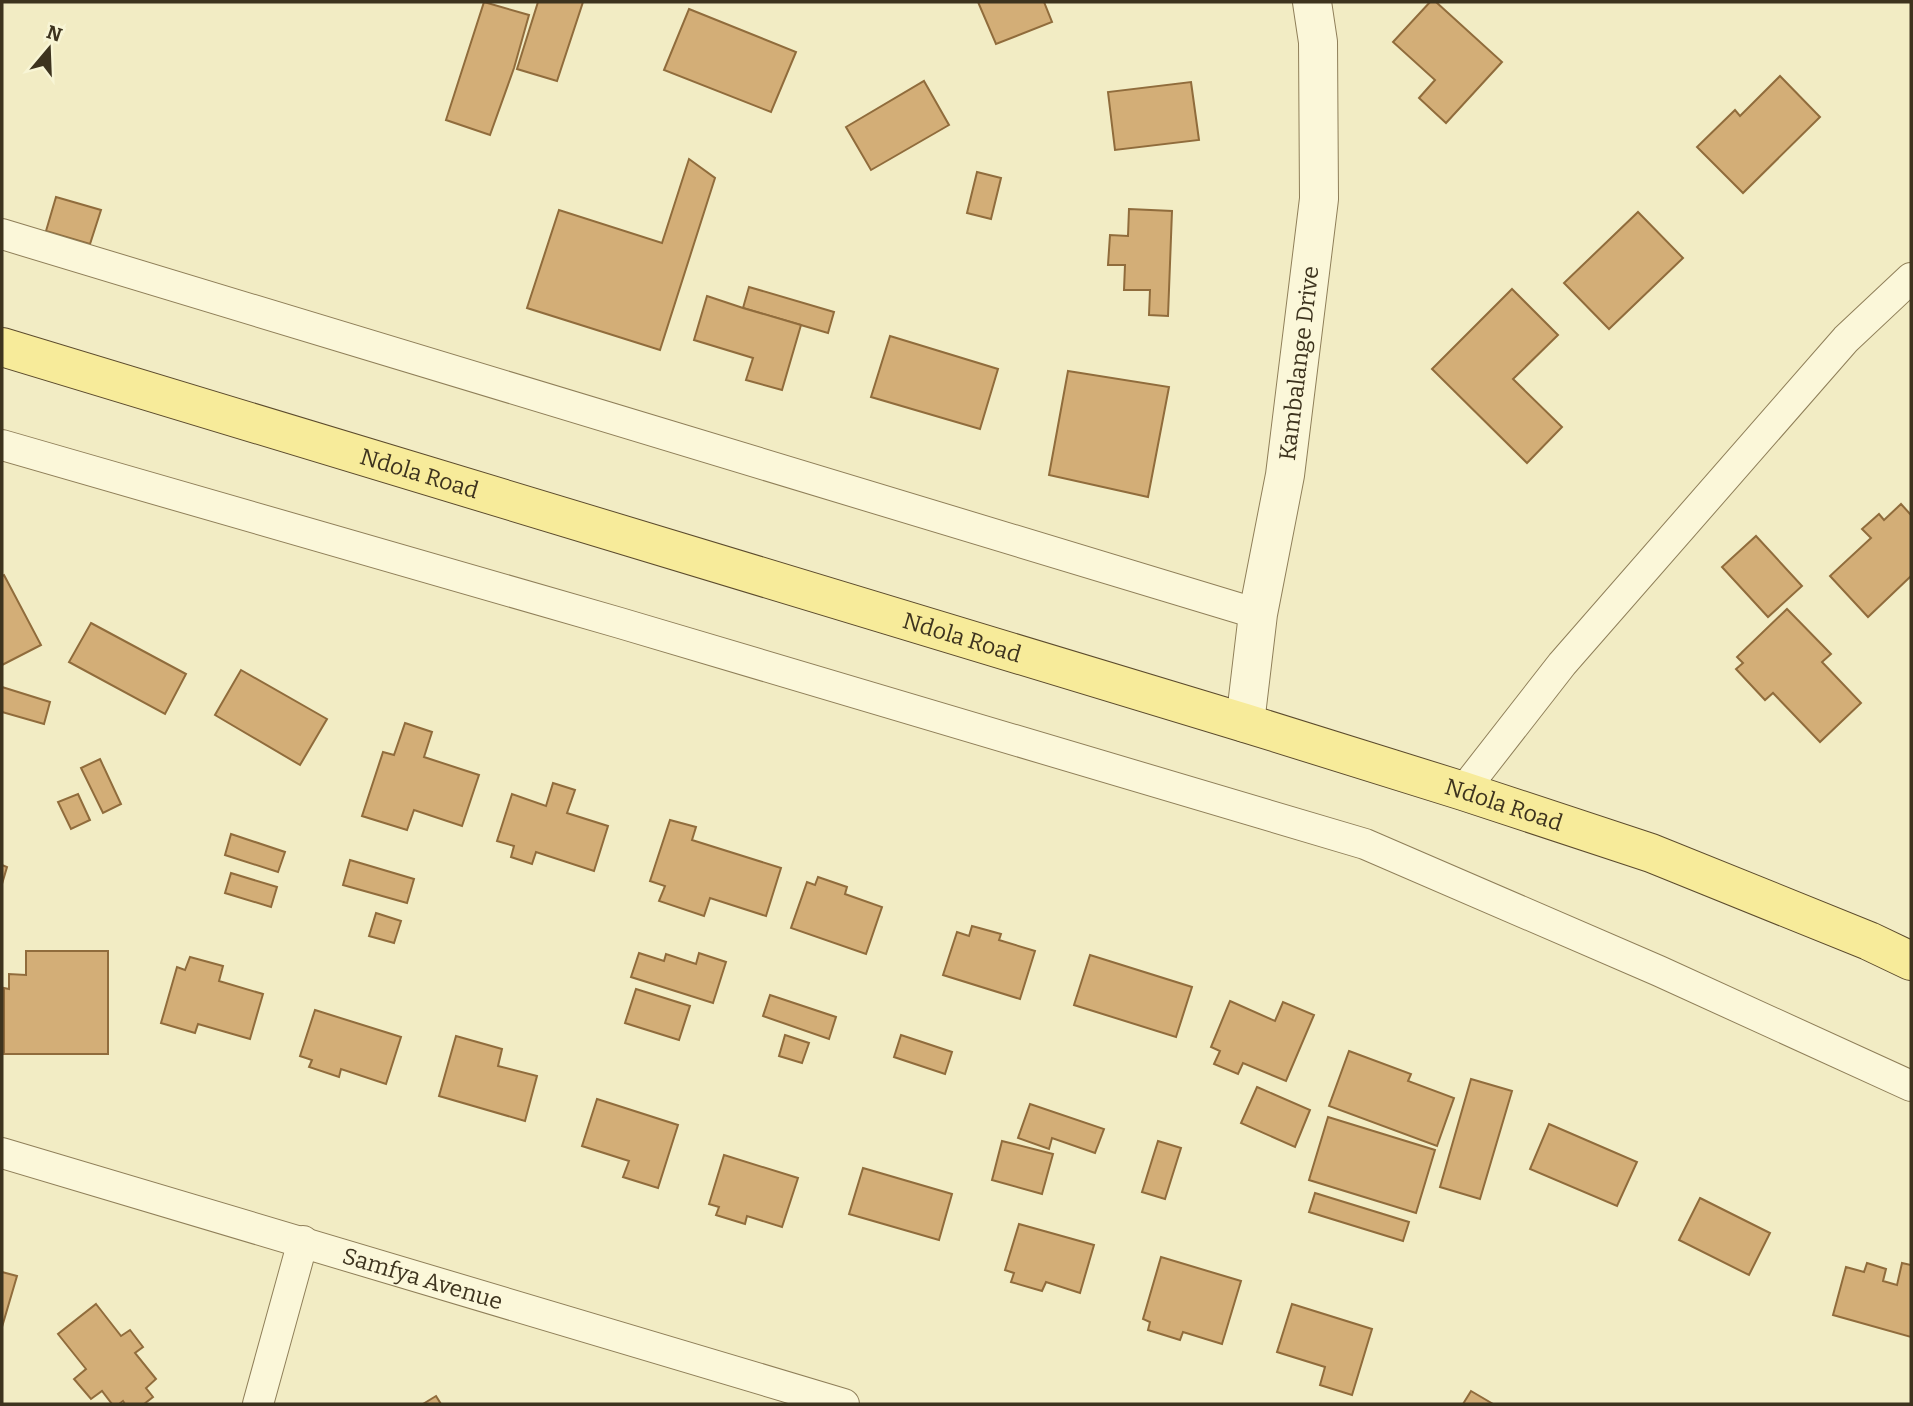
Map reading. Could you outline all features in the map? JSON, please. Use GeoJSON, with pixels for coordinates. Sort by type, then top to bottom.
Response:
{"type":"FeatureCollection","features":[{"type":"Feature","properties":{"kind":"main road","name":"Ndola Road"},"geometry":{"type":"LineString","coordinates":[[2,347],[1463,791],[1651,853],[1869,940],[1911,961]]}},
{"type":"Feature","properties":{"kind":"street","name":"Kambalange Drive"},"geometry":{"type":"LineString","coordinates":[[1245,723],[1258,614],[1285,475],[1319,199],[1318,42],[1312,2]]}},
{"type":"Feature","properties":{"kind":"street"},"geometry":{"type":"LineString","coordinates":[[2,234],[1258,614]]}},
{"type":"Feature","properties":{"kind":"street"},"geometry":{"type":"LineString","coordinates":[[1463,791],[1562,664],[1818,370],[1846,339],[1911,278]]}},
{"type":"Feature","properties":{"kind":"street"},"geometry":{"type":"LineString","coordinates":[[2,445],[1365,844],[1659,971],[1911,1086]]}},
{"type":"Feature","properties":{"kind":"street","name":"Samfya Avenue"},"geometry":{"type":"LineString","coordinates":[[2,1153],[844,1404]]}},
{"type":"Feature","properties":{"kind":"street"},"geometry":{"type":"LineString","coordinates":[[258,1404],[303,1241]]}},
{"type":"Feature","properties":{"kind":"building"},"geometry":{"type":"Polygon","coordinates":[[[484,2],[529,15],[514,68],[490,135],[446,120],[484,2]]]}},
{"type":"Feature","properties":{"kind":"building"},"geometry":{"type":"Polygon","coordinates":[[[538,2],[583,2],[557,81],[517,69],[538,2]]]}},
{"type":"Feature","properties":{"kind":"building"},"geometry":{"type":"Polygon","coordinates":[[[978,2],[1044,2],[1052,22],[996,44],[978,2]]]}},
{"type":"Feature","properties":{"kind":"building"},"geometry":{"type":"Polygon","coordinates":[[[1430,2],[1436,2],[1502,62],[1446,123],[1419,98],[1435,80],[1393,42],[1430,2]]]}},
{"type":"Feature","properties":{"kind":"building"},"geometry":{"type":"Polygon","coordinates":[[[689,9],[796,52],[771,112],[664,70],[689,9]]]}},
{"type":"Feature","properties":{"kind":"building"},"geometry":{"type":"Polygon","coordinates":[[[1780,76],[1820,117],[1743,193],[1697,147],[1735,110],[1740,116],[1780,76]]]}},
{"type":"Feature","properties":{"kind":"building"},"geometry":{"type":"Polygon","coordinates":[[[924,81],[949,125],[871,170],[846,127],[924,81]]]}},
{"type":"Feature","properties":{"kind":"building"},"geometry":{"type":"Polygon","coordinates":[[[1191,82],[1199,140],[1115,150],[1108,92],[1191,82]]]}},
{"type":"Feature","properties":{"kind":"building"},"geometry":{"type":"Polygon","coordinates":[[[689,159],[715,178],[660,350],[527,308],[559,210],[662,243],[689,159]]]}},
{"type":"Feature","properties":{"kind":"building"},"geometry":{"type":"Polygon","coordinates":[[[977,172],[1001,178],[991,219],[967,213],[977,172]]]}},
{"type":"Feature","properties":{"kind":"building"},"geometry":{"type":"Polygon","coordinates":[[[56,197],[101,210],[90,244],[46,231],[56,197]]]}},
{"type":"Feature","properties":{"kind":"building"},"geometry":{"type":"Polygon","coordinates":[[[1129,209],[1172,211],[1168,316],[1149,315],[1150,290],[1124,290],[1125,265],[1108,265],[1110,235],[1128,236],[1129,209]]]}},
{"type":"Feature","properties":{"kind":"building"},"geometry":{"type":"Polygon","coordinates":[[[1638,212],[1683,258],[1609,329],[1564,283],[1638,212]]]}},
{"type":"Feature","properties":{"kind":"building"},"geometry":{"type":"Polygon","coordinates":[[[749,287],[834,312],[828,333],[743,308],[749,287]]]}},
{"type":"Feature","properties":{"kind":"building"},"geometry":{"type":"Polygon","coordinates":[[[1512,289],[1558,335],[1513,379],[1562,427],[1527,463],[1432,369],[1512,289]]]}},
{"type":"Feature","properties":{"kind":"building"},"geometry":{"type":"Polygon","coordinates":[[[707,296],[801,325],[782,390],[746,380],[753,358],[694,340],[707,296]]]}},
{"type":"Feature","properties":{"kind":"building"},"geometry":{"type":"Polygon","coordinates":[[[890,336],[998,369],[980,429],[871,397],[890,336]]]}},
{"type":"Feature","properties":{"kind":"building"},"geometry":{"type":"Polygon","coordinates":[[[1068,371],[1169,387],[1148,497],[1049,475],[1068,371]]]}},
{"type":"Feature","properties":{"kind":"building"},"geometry":{"type":"Polygon","coordinates":[[[1901,504],[1911,515],[1911,576],[1868,617],[1830,576],[1871,538],[1862,529],[1879,514],[1884,520],[1901,504]]]}},
{"type":"Feature","properties":{"kind":"building"},"geometry":{"type":"Polygon","coordinates":[[[1756,536],[1802,586],[1768,617],[1722,567],[1756,536]]]}},
{"type":"Feature","properties":{"kind":"building"},"geometry":{"type":"Polygon","coordinates":[[[4,575],[41,645],[2,665],[2,576],[4,575]]]}},
{"type":"Feature","properties":{"kind":"building"},"geometry":{"type":"Polygon","coordinates":[[[1787,609],[1831,654],[1822,662],[1861,703],[1820,742],[1773,693],[1765,700],[1736,669],[1743,663],[1737,657],[1787,609]]]}},
{"type":"Feature","properties":{"kind":"building"},"geometry":{"type":"Polygon","coordinates":[[[91,623],[186,674],[165,714],[69,662],[91,623]]]}},
{"type":"Feature","properties":{"kind":"building"},"geometry":{"type":"Polygon","coordinates":[[[241,670],[327,719],[300,765],[215,715],[241,670]]]}},
{"type":"Feature","properties":{"kind":"building"},"geometry":{"type":"Polygon","coordinates":[[[2,687],[50,702],[44,724],[2,712],[2,687]]]}},
{"type":"Feature","properties":{"kind":"building"},"geometry":{"type":"Polygon","coordinates":[[[405,723],[432,732],[424,757],[479,775],[462,826],[414,810],[407,830],[362,816],[383,752],[394,755],[405,723]]]}},
{"type":"Feature","properties":{"kind":"building"},"geometry":{"type":"Polygon","coordinates":[[[100,759],[121,804],[103,813],[81,768],[100,759]]]}},
{"type":"Feature","properties":{"kind":"building"},"geometry":{"type":"Polygon","coordinates":[[[553,783],[575,790],[567,813],[608,826],[594,871],[536,852],[532,864],[511,857],[514,846],[497,841],[512,794],[546,806],[553,783]]]}},
{"type":"Feature","properties":{"kind":"building"},"geometry":{"type":"Polygon","coordinates":[[[78,794],[90,820],[71,829],[58,802],[78,794]]]}},
{"type":"Feature","properties":{"kind":"building"},"geometry":{"type":"Polygon","coordinates":[[[670,820],[696,827],[692,840],[781,868],[766,916],[710,898],[704,916],[659,901],[665,886],[650,881],[670,820]]]}},
{"type":"Feature","properties":{"kind":"building"},"geometry":{"type":"Polygon","coordinates":[[[231,834],[285,852],[278,872],[225,855],[231,834]]]}},
{"type":"Feature","properties":{"kind":"building"},"geometry":{"type":"Polygon","coordinates":[[[350,860],[414,879],[407,903],[343,885],[350,860]]]}},
{"type":"Feature","properties":{"kind":"building"},"geometry":{"type":"Polygon","coordinates":[[[2,865],[7,867],[2,884],[2,865]]]}},
{"type":"Feature","properties":{"kind":"building"},"geometry":{"type":"Polygon","coordinates":[[[231,873],[277,887],[271,907],[225,893],[231,873]]]}},
{"type":"Feature","properties":{"kind":"building"},"geometry":{"type":"Polygon","coordinates":[[[818,877],[847,887],[845,894],[882,907],[866,954],[791,928],[807,882],[815,885],[818,877]]]}},
{"type":"Feature","properties":{"kind":"building"},"geometry":{"type":"Polygon","coordinates":[[[376,913],[401,921],[394,943],[369,936],[376,913]]]}},
{"type":"Feature","properties":{"kind":"building"},"geometry":{"type":"Polygon","coordinates":[[[972,926],[1001,934],[999,940],[1035,951],[1020,999],[943,975],[957,932],[969,936],[972,926]]]}},
{"type":"Feature","properties":{"kind":"building"},"geometry":{"type":"Polygon","coordinates":[[[26,951],[108,951],[108,1054],[4,1054],[4,988],[9,989],[9,974],[26,975],[26,951]]]}},
{"type":"Feature","properties":{"kind":"building"},"geometry":{"type":"Polygon","coordinates":[[[639,953],[664,961],[666,954],[696,964],[699,953],[726,962],[713,1003],[631,977],[639,953]]]}},
{"type":"Feature","properties":{"kind":"building"},"geometry":{"type":"Polygon","coordinates":[[[1090,955],[1192,987],[1176,1037],[1074,1005],[1090,955]]]}},
{"type":"Feature","properties":{"kind":"building"},"geometry":{"type":"Polygon","coordinates":[[[190,957],[223,966],[219,981],[263,994],[250,1039],[198,1024],[195,1033],[161,1023],[177,967],[185,970],[190,957]]]}},
{"type":"Feature","properties":{"kind":"building"},"geometry":{"type":"Polygon","coordinates":[[[636,989],[690,1006],[679,1040],[625,1023],[636,989]]]}},
{"type":"Feature","properties":{"kind":"building"},"geometry":{"type":"Polygon","coordinates":[[[770,995],[836,1017],[829,1039],[763,1016],[770,995]]]}},
{"type":"Feature","properties":{"kind":"building"},"geometry":{"type":"Polygon","coordinates":[[[1230,1001],[1275,1021],[1283,1002],[1314,1015],[1286,1081],[1243,1063],[1238,1074],[1214,1064],[1220,1051],[1211,1047],[1230,1001]]]}},
{"type":"Feature","properties":{"kind":"building"},"geometry":{"type":"Polygon","coordinates":[[[315,1010],[401,1037],[386,1084],[341,1069],[339,1077],[309,1067],[312,1060],[300,1056],[315,1010]]]}},
{"type":"Feature","properties":{"kind":"building"},"geometry":{"type":"Polygon","coordinates":[[[785,1035],[809,1043],[802,1063],[779,1056],[785,1035]]]}},
{"type":"Feature","properties":{"kind":"building"},"geometry":{"type":"Polygon","coordinates":[[[901,1035],[952,1052],[945,1074],[894,1057],[901,1035]]]}},
{"type":"Feature","properties":{"kind":"building"},"geometry":{"type":"Polygon","coordinates":[[[456,1036],[502,1049],[498,1066],[537,1076],[525,1121],[439,1096],[456,1036]]]}},
{"type":"Feature","properties":{"kind":"building"},"geometry":{"type":"Polygon","coordinates":[[[1349,1051],[1411,1074],[1408,1081],[1454,1098],[1437,1146],[1329,1106],[1349,1051]]]}},
{"type":"Feature","properties":{"kind":"building"},"geometry":{"type":"Polygon","coordinates":[[[1471,1079],[1512,1091],[1480,1199],[1440,1187],[1471,1079]]]}},
{"type":"Feature","properties":{"kind":"building"},"geometry":{"type":"Polygon","coordinates":[[[1257,1087],[1310,1110],[1295,1147],[1241,1123],[1257,1087]]]}},
{"type":"Feature","properties":{"kind":"building"},"geometry":{"type":"Polygon","coordinates":[[[597,1099],[678,1125],[658,1188],[623,1177],[629,1161],[582,1146],[597,1099]]]}},
{"type":"Feature","properties":{"kind":"building"},"geometry":{"type":"Polygon","coordinates":[[[1030,1104],[1104,1129],[1095,1153],[1052,1138],[1049,1149],[1018,1138],[1030,1104]]]}},
{"type":"Feature","properties":{"kind":"building"},"geometry":{"type":"Polygon","coordinates":[[[1328,1117],[1435,1150],[1416,1213],[1309,1180],[1328,1117]]]}},
{"type":"Feature","properties":{"kind":"building"},"geometry":{"type":"Polygon","coordinates":[[[1549,1124],[1637,1162],[1617,1206],[1530,1169],[1549,1124]]]}},
{"type":"Feature","properties":{"kind":"building"},"geometry":{"type":"Polygon","coordinates":[[[1002,1141],[1053,1154],[1042,1194],[992,1180],[1002,1141]]]}},
{"type":"Feature","properties":{"kind":"building"},"geometry":{"type":"Polygon","coordinates":[[[1158,1141],[1181,1148],[1165,1199],[1142,1192],[1158,1141]]]}},
{"type":"Feature","properties":{"kind":"building"},"geometry":{"type":"Polygon","coordinates":[[[724,1155],[798,1178],[782,1227],[747,1216],[745,1224],[716,1215],[719,1207],[709,1204],[724,1155]]]}},
{"type":"Feature","properties":{"kind":"building"},"geometry":{"type":"Polygon","coordinates":[[[863,1168],[952,1194],[939,1240],[849,1214],[863,1168]]]}},
{"type":"Feature","properties":{"kind":"building"},"geometry":{"type":"Polygon","coordinates":[[[1315,1193],[1409,1222],[1403,1241],[1309,1212],[1315,1193]]]}},
{"type":"Feature","properties":{"kind":"building"},"geometry":{"type":"Polygon","coordinates":[[[1700,1198],[1770,1233],[1749,1275],[1679,1240],[1700,1198]]]}},
{"type":"Feature","properties":{"kind":"building"},"geometry":{"type":"Polygon","coordinates":[[[1019,1224],[1094,1245],[1080,1293],[1046,1282],[1042,1291],[1011,1282],[1014,1273],[1005,1270],[1019,1224]]]}},
{"type":"Feature","properties":{"kind":"building"},"geometry":{"type":"Polygon","coordinates":[[[1161,1257],[1241,1281],[1222,1344],[1183,1332],[1180,1340],[1148,1330],[1150,1322],[1143,1319],[1161,1257]]]}},
{"type":"Feature","properties":{"kind":"building"},"geometry":{"type":"Polygon","coordinates":[[[1867,1263],[1886,1269],[1883,1281],[1897,1285],[1902,1263],[1911,1265],[1911,1337],[1833,1315],[1846,1267],[1864,1272],[1867,1263]]]}},
{"type":"Feature","properties":{"kind":"building"},"geometry":{"type":"Polygon","coordinates":[[[2,1272],[17,1276],[2,1327],[2,1272]]]}},
{"type":"Feature","properties":{"kind":"building"},"geometry":{"type":"Polygon","coordinates":[[[96,1304],[121,1336],[130,1330],[143,1347],[135,1353],[156,1379],[146,1388],[153,1397],[144,1404],[125,1404],[123,1401],[112,1404],[102,1391],[91,1399],[74,1379],[86,1369],[58,1334],[96,1304]]]}},
{"type":"Feature","properties":{"kind":"building"},"geometry":{"type":"Polygon","coordinates":[[[1292,1304],[1372,1329],[1352,1395],[1320,1385],[1325,1367],[1277,1352],[1292,1304]]]}},
{"type":"Feature","properties":{"kind":"building"},"geometry":{"type":"Polygon","coordinates":[[[1471,1391],[1493,1404],[1463,1404],[1471,1391]]]}},
{"type":"Feature","properties":{"kind":"building"},"geometry":{"type":"Polygon","coordinates":[[[436,1396],[441,1404],[423,1404],[436,1396]]]}}]}
